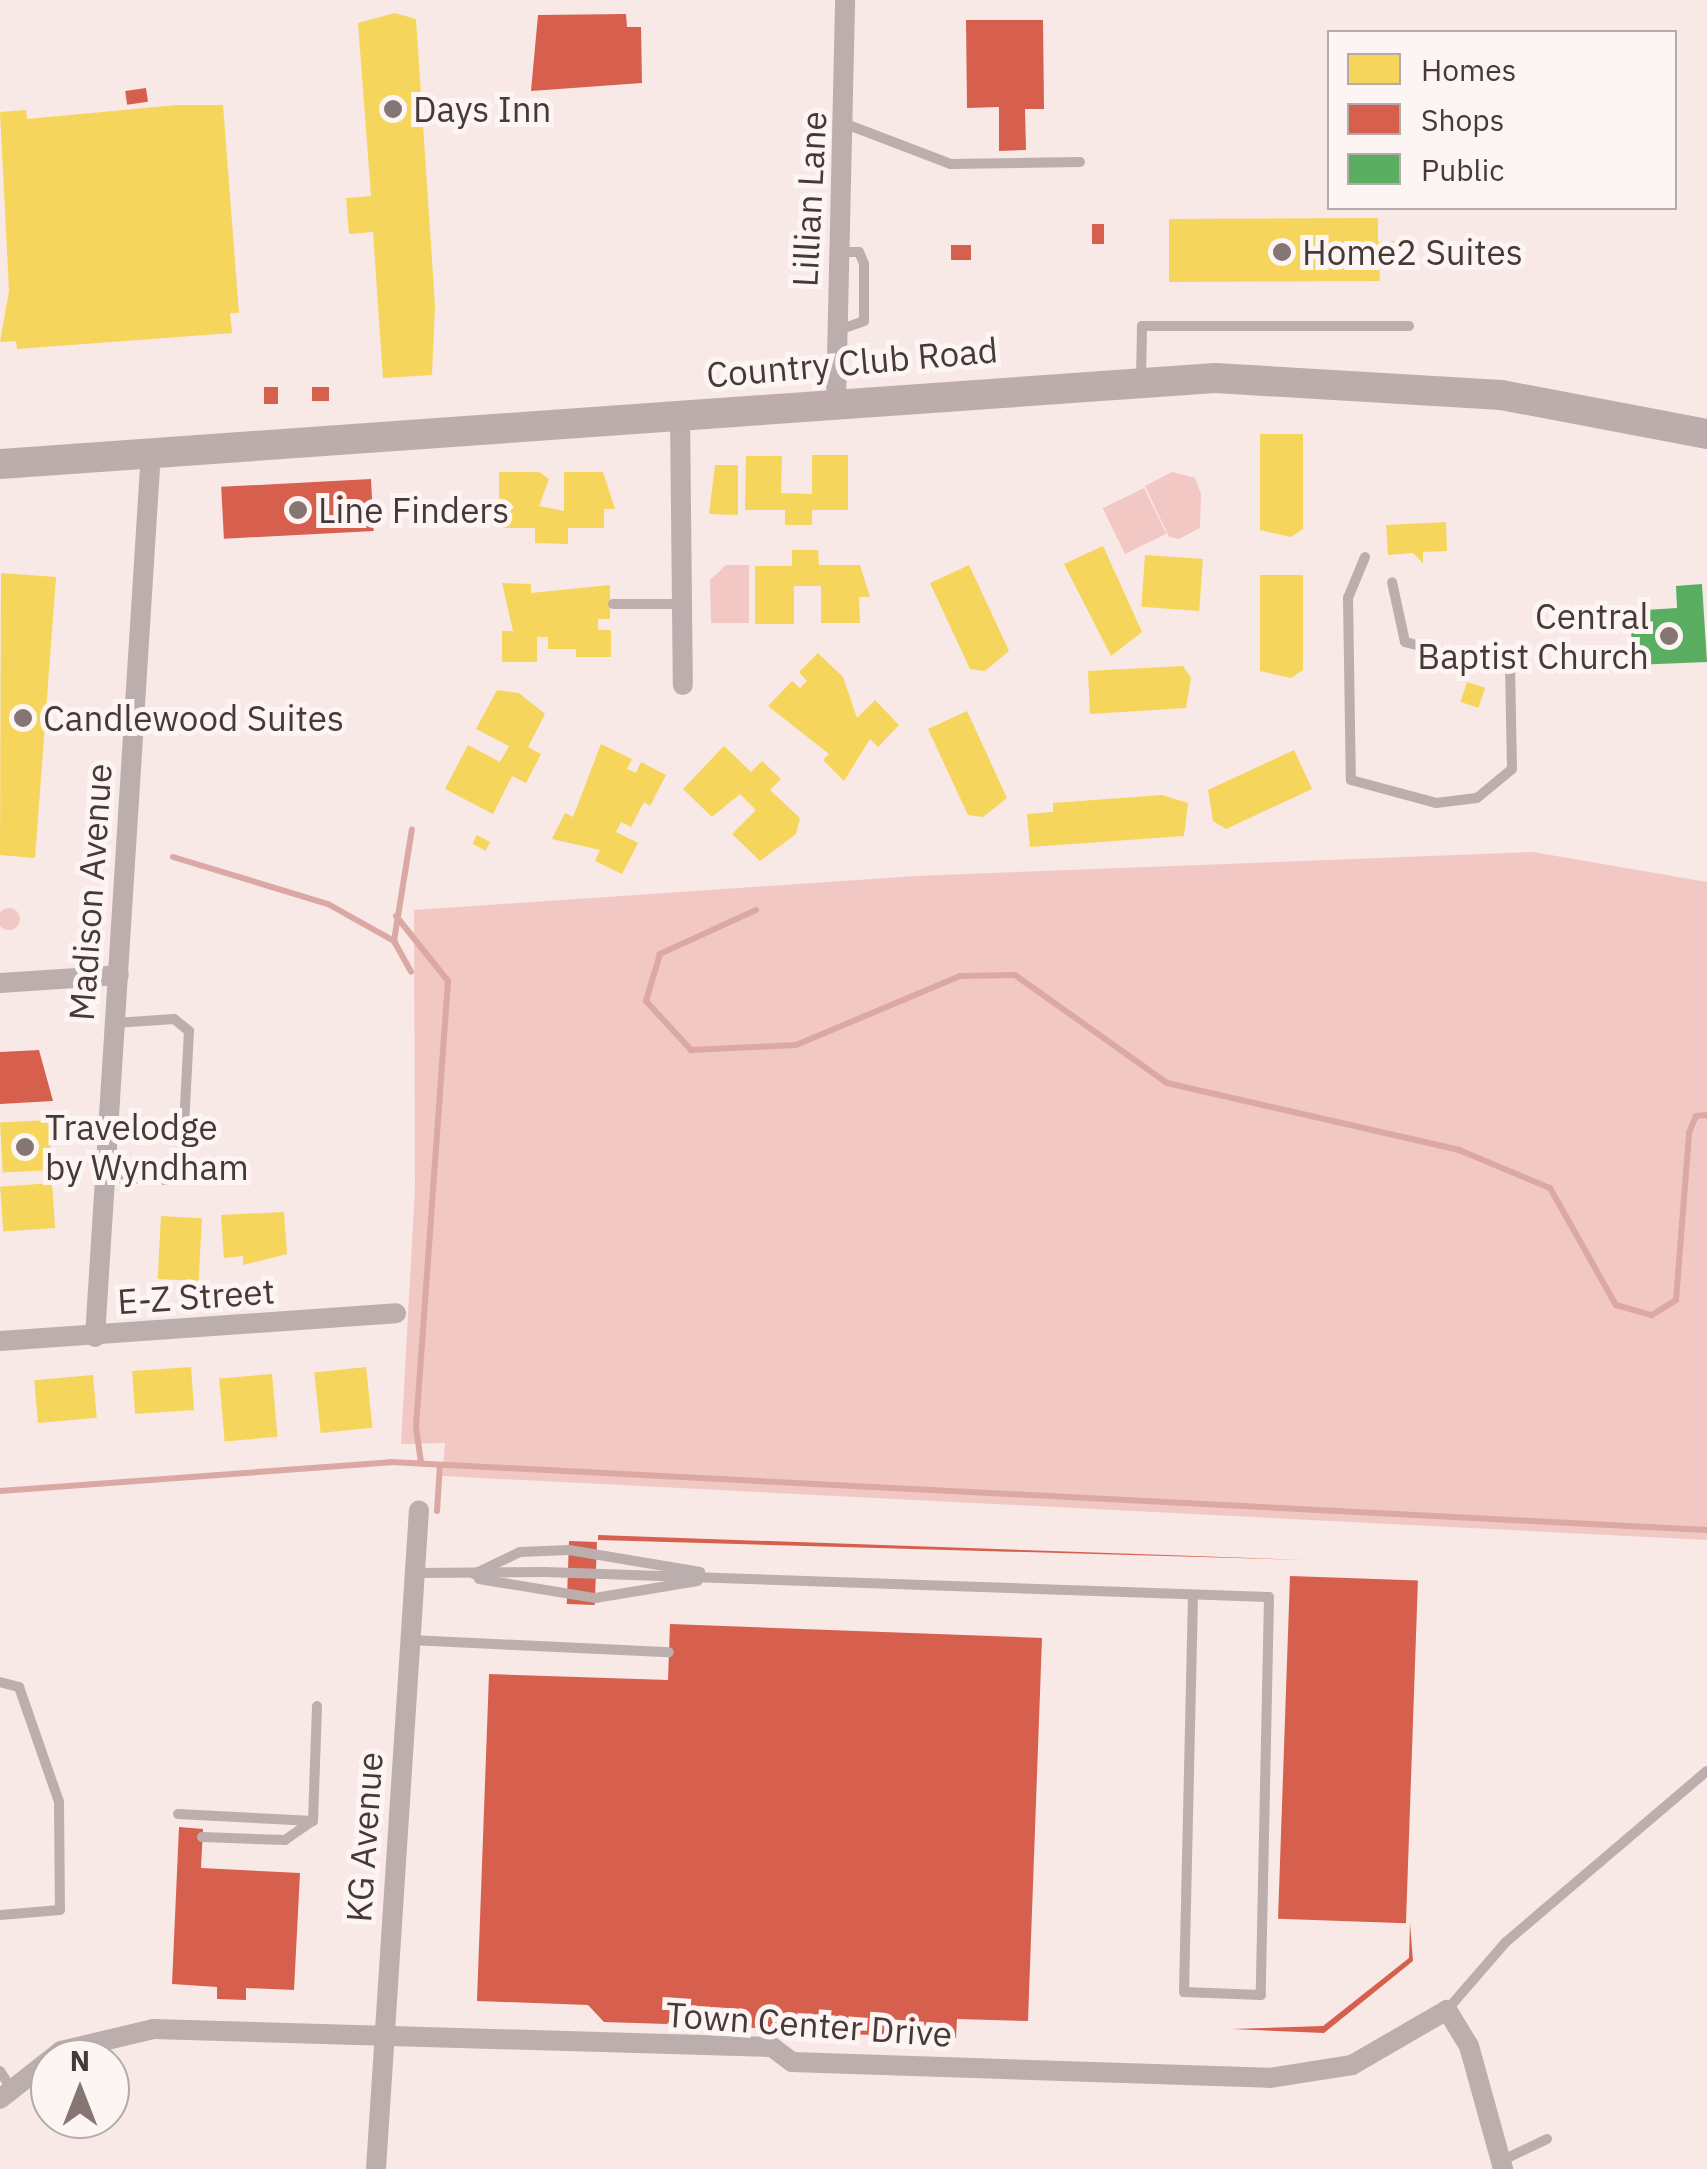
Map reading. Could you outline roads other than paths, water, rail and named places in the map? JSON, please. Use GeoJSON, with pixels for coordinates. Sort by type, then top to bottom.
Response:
{"type":"FeatureCollection","features":[{"type":"Feature","properties":{"kind":"street","name":"Lillian Lane"},"geometry":{"type":"LineString","coordinates":[[836,402],[835,252],[846,124],[845,0]]}},
{"type":"Feature","properties":{"kind":"street","name":"Country Club Road"},"geometry":{"type":"LineString","coordinates":[[0,464],[1141,381],[1399,383],[1707,434]]}},
{"type":"Feature","properties":{"kind":"street"},"geometry":{"type":"LineString","coordinates":[[680,414],[684,685]]}},
{"type":"Feature","properties":{"kind":"street","name":"Madison Avenue"},"geometry":{"type":"LineString","coordinates":[[95,1337],[102,1178],[151,452]]}},
{"type":"Feature","properties":{"kind":"street"},"geometry":{"type":"LineString","coordinates":[[0,984],[118,975]]}},
{"type":"Feature","properties":{"kind":"street","name":"E-Z Street"},"geometry":{"type":"LineString","coordinates":[[0,1340],[95,1337],[396,1314]]}},
{"type":"Feature","properties":{"kind":"street","name":"KG Avenue"},"geometry":{"type":"LineString","coordinates":[[376,2169],[419,1510]]}},
{"type":"Feature","properties":{"kind":"street"},"geometry":{"type":"LineString","coordinates":[[1447,2010],[1469,2046],[1502,2165]]}},
{"type":"Feature","properties":{"kind":"street","name":"Town Center Drive"},"geometry":{"type":"LineString","coordinates":[[3,2086],[60,2051],[152,2028],[772,2047],[792,2062],[1269,2078],[1352,2065],[1447,2010]]}},
{"type":"Feature","properties":{"kind":"lane"},"geometry":{"type":"LineString","coordinates":[[846,124],[950,164],[1080,162]]}},
{"type":"Feature","properties":{"kind":"lane"},"geometry":{"type":"LineString","coordinates":[[1141,381],[1142,326],[1409,326]]}},
{"type":"Feature","properties":{"kind":"lane"},"geometry":{"type":"LineString","coordinates":[[1365,557],[1348,598],[1350,780],[1436,802],[1478,798],[1512,769],[1510,669],[1405,642],[1392,582]]}},
{"type":"Feature","properties":{"kind":"lane"},"geometry":{"type":"LineString","coordinates":[[613,604],[684,604]]}},
{"type":"Feature","properties":{"kind":"lane"},"geometry":{"type":"LineString","coordinates":[[102,1178],[166,1180],[182,1164],[189,1031],[174,1019],[114,1022]]}},
{"type":"Feature","properties":{"kind":"lane"},"geometry":{"type":"LineString","coordinates":[[468,1576],[520,1552],[568,1550],[721,1577]]}},
{"type":"Feature","properties":{"kind":"lane"},"geometry":{"type":"LineString","coordinates":[[414,1573],[721,1577],[1268,1597],[1261,1994],[1184,1992],[1193,1595]]}},
{"type":"Feature","properties":{"kind":"lane"},"geometry":{"type":"LineString","coordinates":[[468,1576],[526,1594],[595,1598],[721,1577]]}},
{"type":"Feature","properties":{"kind":"lane"},"geometry":{"type":"LineString","coordinates":[[410,1640],[669,1652]]}},
{"type":"Feature","properties":{"kind":"lane"},"geometry":{"type":"LineString","coordinates":[[0,1682],[19,1687],[59,1802],[60,1910],[0,1915]]}},
{"type":"Feature","properties":{"kind":"lane"},"geometry":{"type":"LineString","coordinates":[[313,1820],[317,1706]]}},
{"type":"Feature","properties":{"kind":"lane"},"geometry":{"type":"LineString","coordinates":[[1447,2010],[1506,1942],[1707,1770]]}},
{"type":"Feature","properties":{"kind":"lane"},"geometry":{"type":"LineString","coordinates":[[178,1814],[313,1820]]}},
{"type":"Feature","properties":{"kind":"lane"},"geometry":{"type":"LineString","coordinates":[[202,1836],[285,1840],[313,1820]]}},
{"type":"Feature","properties":{"kind":"lane"},"geometry":{"type":"LineString","coordinates":[[1502,2165],[1547,2139]]}},
{"type":"Feature","properties":{"kind":"waterway"},"geometry":{"type":"LineString","coordinates":[[173,857],[328,904],[394,941],[412,829]]}},
{"type":"Feature","properties":{"kind":"waterway"},"geometry":{"type":"LineString","coordinates":[[756,910],[660,954],[646,1001],[691,1050],[796,1045],[960,976],[1015,975],[1167,1083],[1459,1150],[1550,1188],[1616,1305],[1652,1315],[1676,1300],[1689,1133],[1696,1116],[1707,1115]]}},
{"type":"Feature","properties":{"kind":"waterway"},"geometry":{"type":"LineString","coordinates":[[396,916],[448,981],[416,1427],[421,1464]]}},
{"type":"Feature","properties":{"kind":"waterway"},"geometry":{"type":"LineString","coordinates":[[394,941],[411,972]]}},
{"type":"Feature","properties":{"kind":"waterway"},"geometry":{"type":"LineString","coordinates":[[0,1491],[391,1462],[1707,1530]]}},
{"type":"Feature","properties":{"kind":"waterway"},"geometry":{"type":"LineString","coordinates":[[437,1511],[440,1465]]}},
{"type":"Feature","properties":{"kind":"place","name":"Days Inn"},"geometry":{"type":"Point","coordinates":[393,109]}},
{"type":"Feature","properties":{"kind":"place","name":"Home2 Suites"},"geometry":{"type":"Point","coordinates":[1282,252]}},
{"type":"Feature","properties":{"kind":"place","name":"Line Finders"},"geometry":{"type":"Point","coordinates":[298,510]}},
{"type":"Feature","properties":{"kind":"place","name":"Central Baptist Church"},"geometry":{"type":"Point","coordinates":[1669,636]}},
{"type":"Feature","properties":{"kind":"place","name":"Candlewood Suites"},"geometry":{"type":"Point","coordinates":[23,718]}},
{"type":"Feature","properties":{"kind":"place","name":"Travelodge by Wyndham"},"geometry":{"type":"Point","coordinates":[25,1147]}}]}
